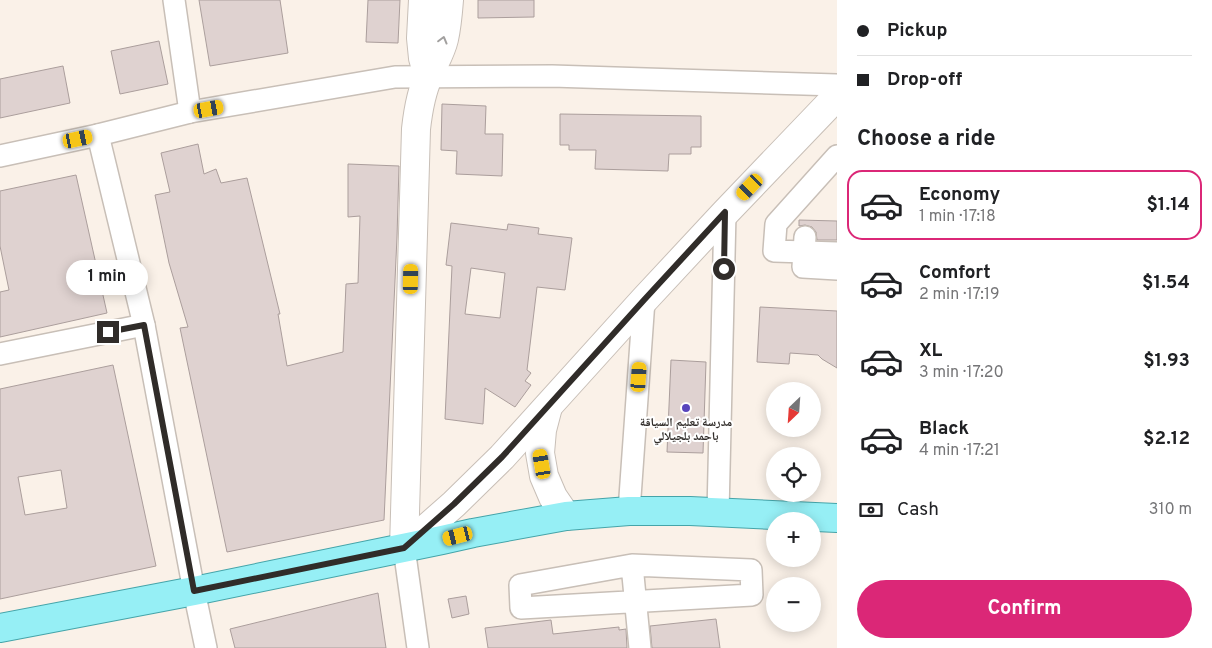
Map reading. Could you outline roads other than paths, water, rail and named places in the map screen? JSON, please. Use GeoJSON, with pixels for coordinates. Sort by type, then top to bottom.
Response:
{"type":"FeatureCollection","features":[{"type":"Feature","properties":{"kind":"main road"},"geometry":{"type":"LineString","coordinates":[[423,0],[421,38],[423,58],[428,76]]}},
{"type":"Feature","properties":{"kind":"main road"},"geometry":{"type":"LineString","coordinates":[[404,548],[416,129],[418,111],[428,76],[438,58],[444,38],[449,0]]}},
{"type":"Feature","properties":{"kind":"main road"},"geometry":{"type":"LineString","coordinates":[[404,548],[454,504],[502,457],[725,212],[837,96]]}},
{"type":"Feature","properties":{"kind":"main road"},"geometry":{"type":"LineString","coordinates":[[548,407],[542,430],[540,453],[544,476],[553,497],[566,516]]}},
{"type":"Feature","properties":{"kind":"main road"},"geometry":{"type":"LineString","coordinates":[[0,628],[566,516],[666,510],[837,518]]}},
{"type":"Feature","properties":{"kind":"street"},"geometry":{"type":"LineString","coordinates":[[174,0],[190,112]]}},
{"type":"Feature","properties":{"kind":"street"},"geometry":{"type":"LineString","coordinates":[[0,156],[98,135],[190,112],[385,78],[552,76],[837,86]]}},
{"type":"Feature","properties":{"kind":"street"},"geometry":{"type":"LineString","coordinates":[[98,135],[144,325],[206,648]]}},
{"type":"Feature","properties":{"kind":"street"},"geometry":{"type":"LineString","coordinates":[[837,156],[776,224],[774,251],[837,253]]}},
{"type":"Feature","properties":{"kind":"street"},"geometry":{"type":"LineString","coordinates":[[718,513],[725,212]]}},
{"type":"Feature","properties":{"kind":"street"},"geometry":{"type":"LineString","coordinates":[[837,239],[804,237],[803,267],[837,269]]}},
{"type":"Feature","properties":{"kind":"street"},"geometry":{"type":"LineString","coordinates":[[629,511],[644,300]]}},
{"type":"Feature","properties":{"kind":"street"},"geometry":{"type":"LineString","coordinates":[[0,354],[144,325]]}},
{"type":"Feature","properties":{"kind":"street"},"geometry":{"type":"LineString","coordinates":[[404,548],[418,648]]}},
{"type":"Feature","properties":{"kind":"street"},"geometry":{"type":"LineString","coordinates":[[632,565],[640,648]]}},
{"type":"Feature","properties":{"kind":"street"},"geometry":{"type":"LineString","coordinates":[[632,565],[751,570],[752,594],[520,608],[520,585],[632,565]]}},
{"type":"Feature","properties":{"kind":"place","name":"مدرسة تعليم السياقة باحمد بلجيلالي"},"geometry":{"type":"Point","coordinates":[686,408]}}]}
